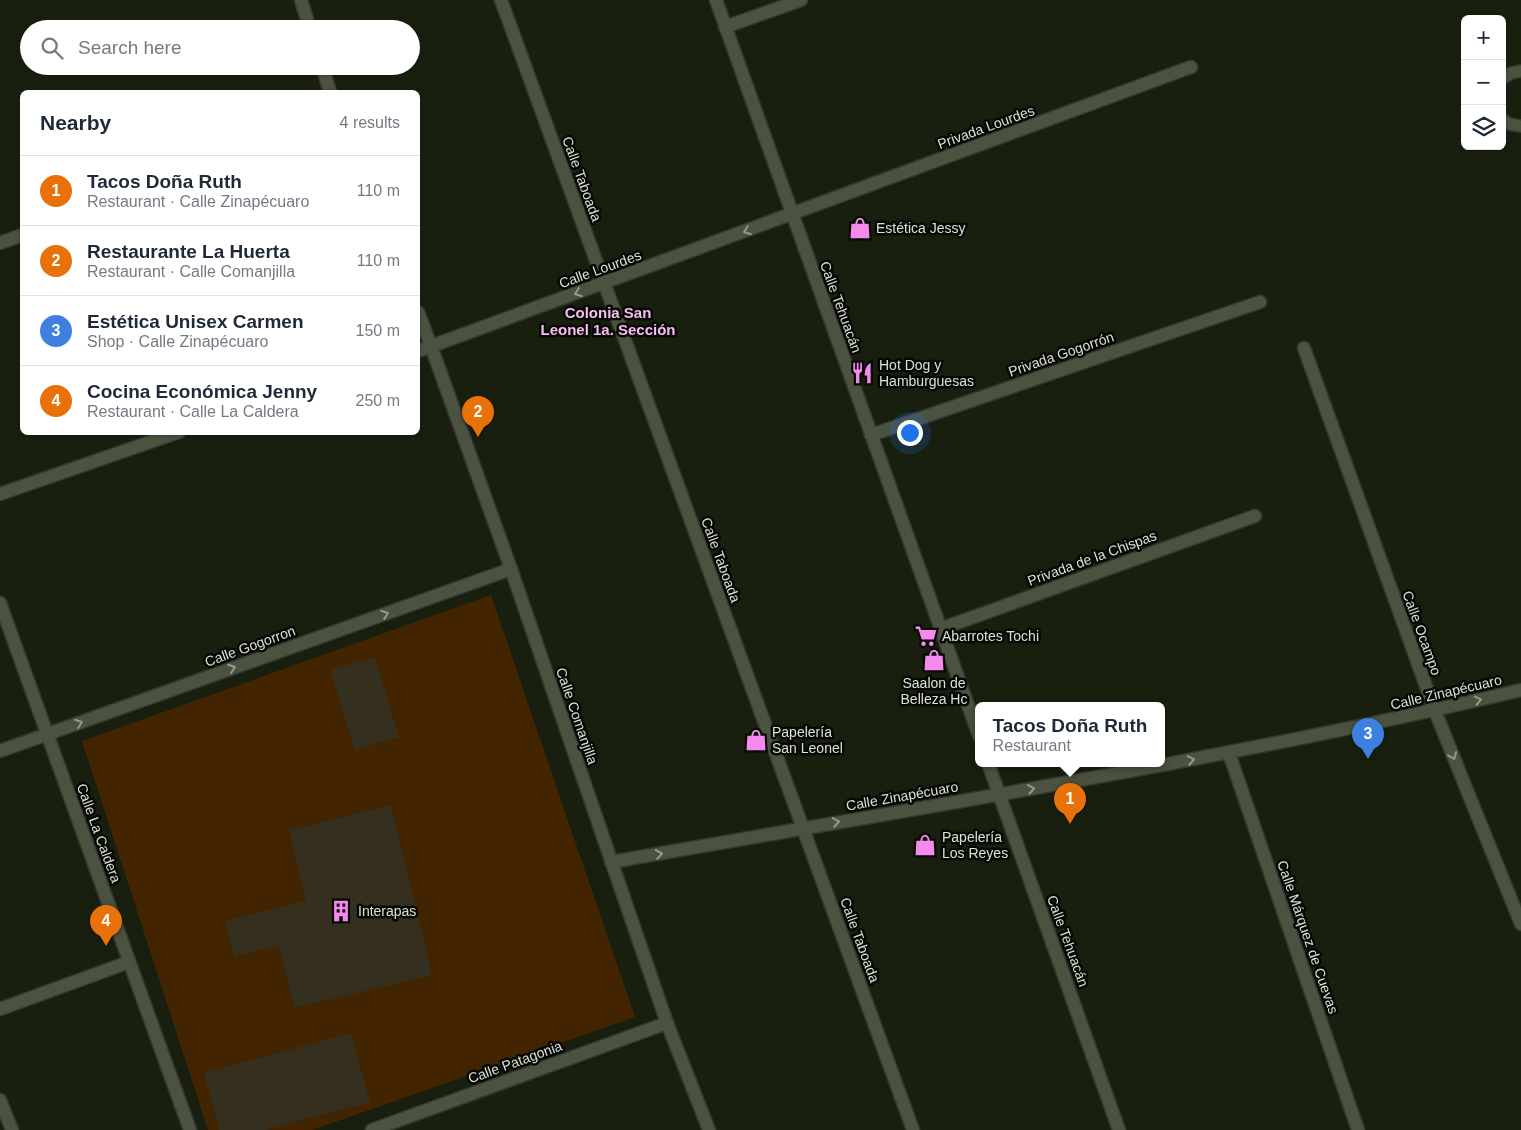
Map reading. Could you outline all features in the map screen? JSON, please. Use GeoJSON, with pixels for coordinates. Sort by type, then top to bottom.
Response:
{"type":"FeatureCollection","features":[{"type":"Feature","properties":{"kind":"street"},"geometry":{"type":"LineString","coordinates":[[301,0],[307,20]]}},
{"type":"Feature","properties":{"kind":"street","name":"Calle Taboada"},"geometry":{"type":"LineString","coordinates":[[501,0],[913,1130]]}},
{"type":"Feature","properties":{"kind":"street","name":"Calle Tehuacán"},"geometry":{"type":"LineString","coordinates":[[716,0],[975,725]]}},
{"type":"Feature","properties":{"kind":"street"},"geometry":{"type":"LineString","coordinates":[[725,27],[801,0]]}},
{"type":"Feature","properties":{"kind":"street","name":"Privada Lourdes"},"geometry":{"type":"LineString","coordinates":[[792,214],[1191,68]]}},
{"type":"Feature","properties":{"kind":"street"},"geometry":{"type":"LineString","coordinates":[[325,75],[329,90]]}},
{"type":"Feature","properties":{"kind":"street","name":"Calle Lourdes"},"geometry":{"type":"LineString","coordinates":[[420,349],[792,214]]}},
{"type":"Feature","properties":{"kind":"street"},"geometry":{"type":"LineString","coordinates":[[0,244],[20,236]]}},
{"type":"Feature","properties":{"kind":"street","name":"Privada Gogorrón"},"geometry":{"type":"LineString","coordinates":[[871,435],[1260,302]]}},
{"type":"Feature","properties":{"kind":"street","name":"Calle Comanjilla"},"geometry":{"type":"LineString","coordinates":[[420,317],[511,569],[667,1023],[709,1130]]}},
{"type":"Feature","properties":{"kind":"street","name":"Calle Ocampo"},"geometry":{"type":"LineString","coordinates":[[1304,348],[1435,711],[1521,924]]}},
{"type":"Feature","properties":{"kind":"street"},"geometry":{"type":"LineString","coordinates":[[0,494],[170,435]]}},
{"type":"Feature","properties":{"kind":"street","name":"Privada de la Chispas"},"geometry":{"type":"LineString","coordinates":[[940,629],[1255,516]]}},
{"type":"Feature","properties":{"kind":"street","name":"Calle Gogorron"},"geometry":{"type":"LineString","coordinates":[[0,751],[511,569]]}},
{"type":"Feature","properties":{"kind":"street","name":"Calle La Caldera"},"geometry":{"type":"LineString","coordinates":[[0,603],[190,1130]]}},
{"type":"Feature","properties":{"kind":"street","name":"Calle Zinapécuaro"},"geometry":{"type":"LineString","coordinates":[[1165,764],[1435,711],[1521,690]]}},
{"type":"Feature","properties":{"kind":"street","name":"Calle Márquez de Cuevas"},"geometry":{"type":"LineString","coordinates":[[1229,753],[1358,1130]]}},
{"type":"Feature","properties":{"kind":"street","name":"Calle Tehuacán"},"geometry":{"type":"LineString","coordinates":[[990,767],[1119,1130]]}},
{"type":"Feature","properties":{"kind":"street","name":"Calle Zinapécuaro"},"geometry":{"type":"LineString","coordinates":[[611,862],[1151,767]]}},
{"type":"Feature","properties":{"kind":"street"},"geometry":{"type":"LineString","coordinates":[[0,1009],[129,962]]}},
{"type":"Feature","properties":{"kind":"street","name":"Calle Patagonia"},"geometry":{"type":"LineString","coordinates":[[372,1130],[667,1023]]}},
{"type":"Feature","properties":{"kind":"street"},"geometry":{"type":"LineString","coordinates":[[0,1100],[12,1130]]}},
{"type":"Feature","properties":{"kind":"lane"},"geometry":{"type":"LineString","coordinates":[[1506,76],[1521,70]]}},
{"type":"Feature","properties":{"kind":"lane"},"geometry":{"type":"LineString","coordinates":[[1506,122],[1521,126]]}},
{"type":"Feature","properties":{"kind":"shaded area"},"geometry":{"type":"Polygon","coordinates":[[[491,595],[635,1017],[312,1130],[208,1130],[82,741],[491,595]]]}},
{"type":"Feature","properties":{"kind":"building"},"geometry":{"type":"Polygon","coordinates":[[[375,657],[399,737],[355,750],[330,670],[375,657]]]}},
{"type":"Feature","properties":{"kind":"building","name":"Interapas"},"geometry":{"type":"Polygon","coordinates":[[[391,805],[432,975],[294,1008],[279,946],[234,957],[225,921],[306,901],[289,830],[391,805]]]}},
{"type":"Feature","properties":{"kind":"building"},"geometry":{"type":"Polygon","coordinates":[[[351,1033],[370,1102],[266,1130],[219,1130],[204,1073],[351,1033]]]}},
{"type":"Feature","properties":{"kind":"place","name":"Estética Jessy"},"geometry":{"type":"Point","coordinates":[860,228]}},
{"type":"Feature","properties":{"kind":"place","name":"Hot Dog y Hamburguesas"},"geometry":{"type":"Point","coordinates":[862,373]}},
{"type":"Feature","properties":{"kind":"place","name":"Restaurante La Huerta"},"geometry":{"type":"Point","coordinates":[478,437]}},
{"type":"Feature","properties":{"kind":"place","name":"Abarrotes Tochi"},"geometry":{"type":"Point","coordinates":[926,636]}},
{"type":"Feature","properties":{"kind":"place","name":"Saalon de Belleza Hc"},"geometry":{"type":"Point","coordinates":[934,660]}},
{"type":"Feature","properties":{"kind":"place","name":"Papelería San Leonel"},"geometry":{"type":"Point","coordinates":[756,740]}},
{"type":"Feature","properties":{"kind":"place","name":"Estética Unisex Carmen"},"geometry":{"type":"Point","coordinates":[1368,759]}},
{"type":"Feature","properties":{"kind":"place","name":"Tacos Doña Ruth"},"geometry":{"type":"Point","coordinates":[1070,824]}},
{"type":"Feature","properties":{"kind":"place","name":"Papelería Los Reyes"},"geometry":{"type":"Point","coordinates":[925,845]}},
{"type":"Feature","properties":{"kind":"place","name":"Interapas"},"geometry":{"type":"Point","coordinates":[341,911]}},
{"type":"Feature","properties":{"kind":"place","name":"Cocina Económica Jenny"},"geometry":{"type":"Point","coordinates":[106,946]}},
{"type":"Feature","properties":{"kind":"district","name":"Colonia San Leonel 1a. Sección"},"geometry":{"type":"Point","coordinates":[608,320]}}]}
